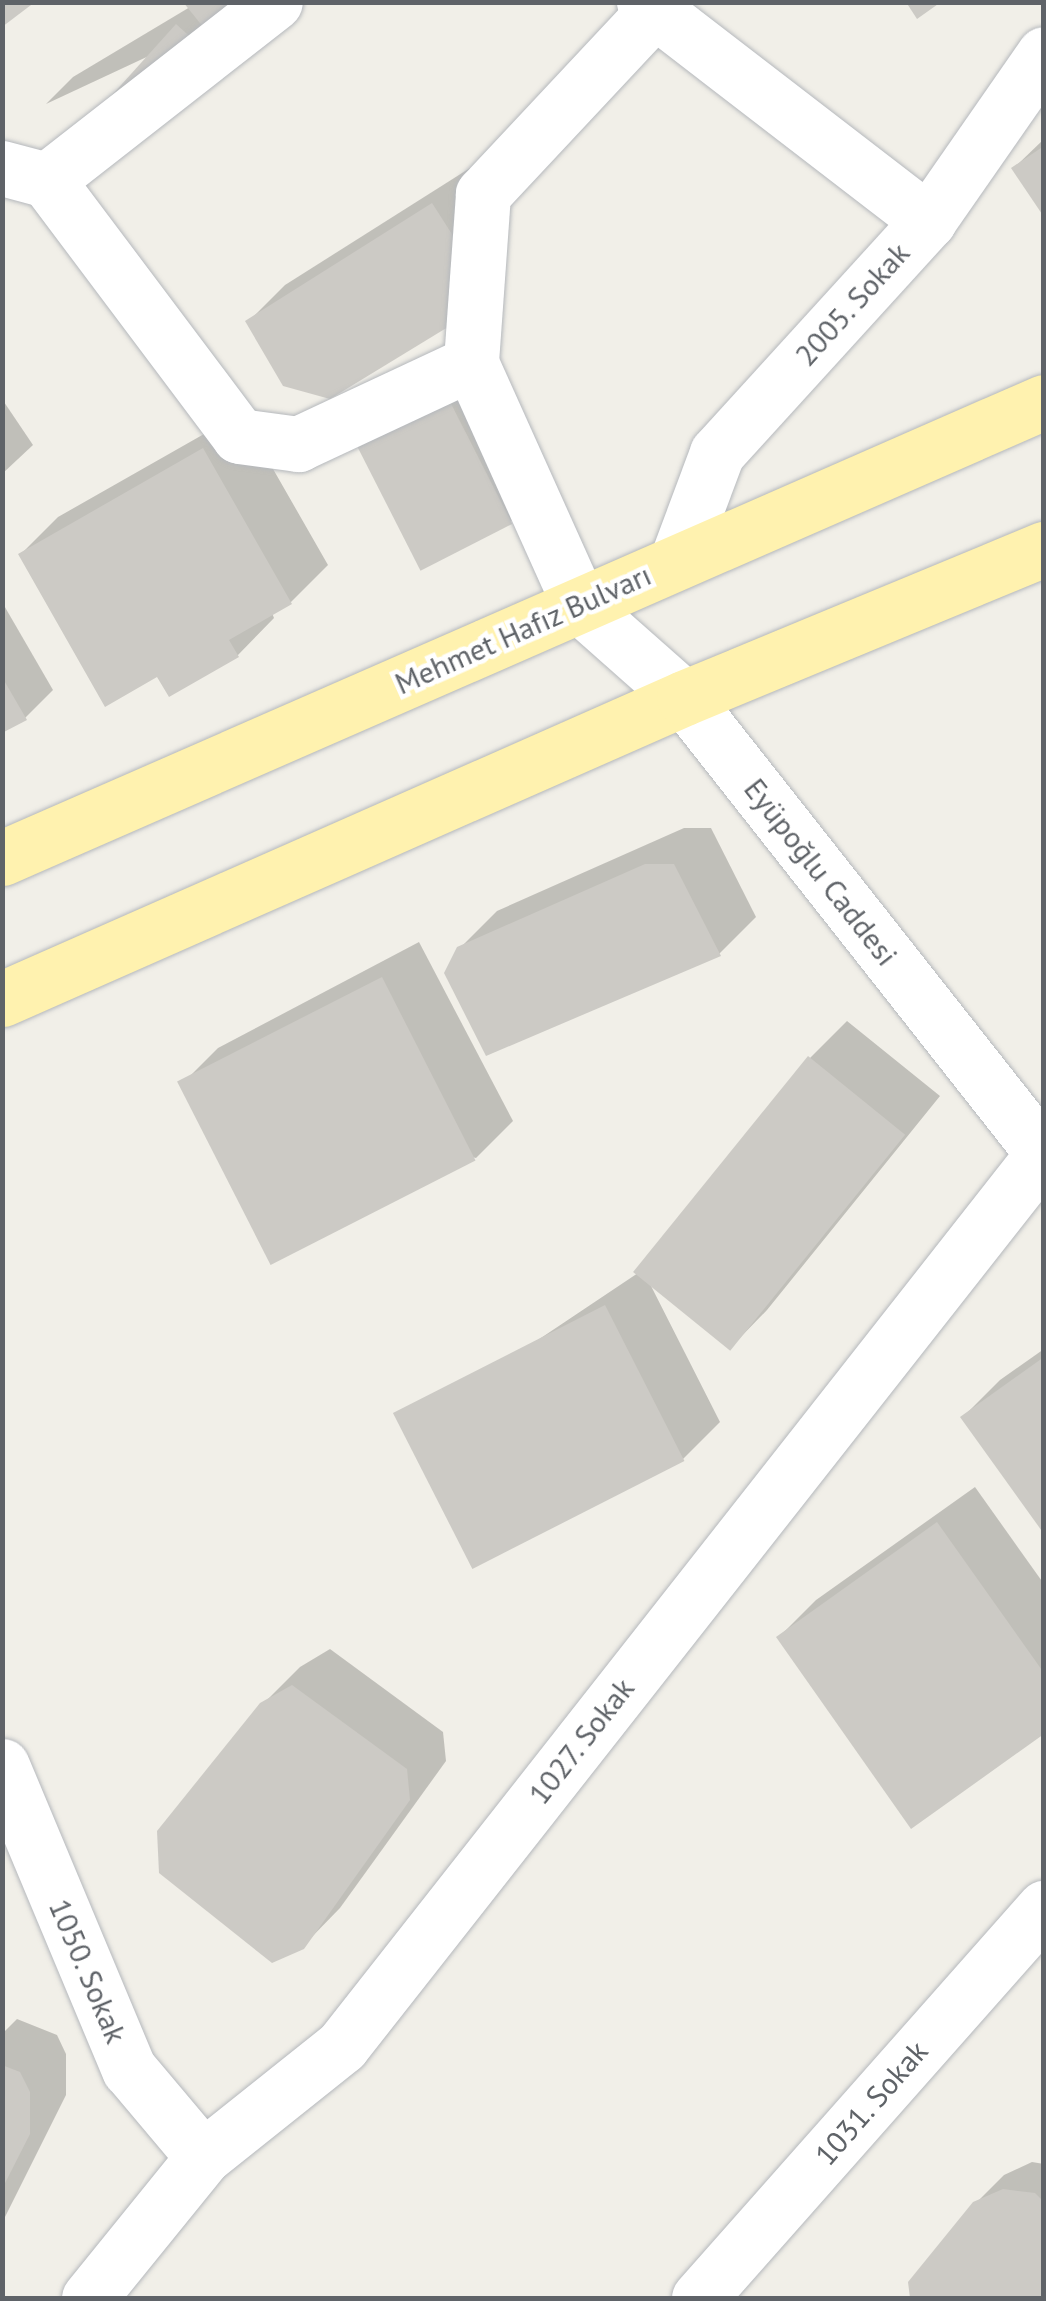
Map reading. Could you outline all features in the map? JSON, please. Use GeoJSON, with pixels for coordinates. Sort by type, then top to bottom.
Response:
{"type":"FeatureCollection","features":[{"type":"Feature","properties":{"kind":"main road","name":"Mehmet Hafız Bulvarı"},"geometry":{"type":"LineString","coordinates":[[2,858],[1044,402]]}},
{"type":"Feature","properties":{"kind":"main road"},"geometry":{"type":"LineString","coordinates":[[2,999],[684,698],[1044,549]]}},
{"type":"Feature","properties":{"kind":"street"},"geometry":{"type":"LineString","coordinates":[[274,2],[24,174],[239,436],[298,444],[471,363]]}},
{"type":"Feature","properties":{"kind":"street"},"geometry":{"type":"LineString","coordinates":[[580,606],[471,363],[482,194],[650,6],[928,221]]}},
{"type":"Feature","properties":{"kind":"street","name":"2005. Sokak"},"geometry":{"type":"LineString","coordinates":[[677,560],[717,453],[928,221],[1044,54]]}},
{"type":"Feature","properties":{"kind":"street","name":"Eyüpoğlu Caddesi"},"geometry":{"type":"LineString","coordinates":[[580,606],[684,698],[1043,1154]]}},
{"type":"Feature","properties":{"kind":"street","name":"1027. Sokak"},"geometry":{"type":"LineString","coordinates":[[89,2298],[203,2157],[342,2046],[1043,1154]]}},
{"type":"Feature","properties":{"kind":"street","name":"1050. Sokak"},"geometry":{"type":"LineString","coordinates":[[2,1766],[128,2069],[203,2157]]}},
{"type":"Feature","properties":{"kind":"street","name":"1031. Sokak"},"geometry":{"type":"LineString","coordinates":[[699,2298],[1044,1908]]}},
{"type":"Feature","properties":{"kind":"building"},"geometry":{"type":"Polygon","coordinates":[[[2,2],[35,2],[2,27],[2,2]]]}},
{"type":"Feature","properties":{"kind":"building"},"geometry":{"type":"Polygon","coordinates":[[[183,2],[246,2],[208,33],[183,2]]]}},
{"type":"Feature","properties":{"kind":"building"},"geometry":{"type":"Polygon","coordinates":[[[906,2],[941,2],[917,19],[906,2]]]}},
{"type":"Feature","properties":{"kind":"building"},"geometry":{"type":"Polygon","coordinates":[[[176,24],[203,48],[98,164],[72,140],[176,24]]]}},
{"type":"Feature","properties":{"kind":"building"},"geometry":{"type":"Polygon","coordinates":[[[1044,146],[1044,217],[1011,168],[1044,146]]]}},
{"type":"Feature","properties":{"kind":"building"},"geometry":{"type":"Polygon","coordinates":[[[432,203],[457,242],[448,327],[330,399],[283,386],[245,321],[432,203]]]}},
{"type":"Feature","properties":{"kind":"building"},"geometry":{"type":"Polygon","coordinates":[[[441,384],[512,524],[421,571],[349,431],[441,384]]]}},
{"type":"Feature","properties":{"kind":"building"},"geometry":{"type":"Polygon","coordinates":[[[203,448],[292,604],[229,640],[239,657],[169,697],[157,677],[105,707],[18,554],[203,448]]]}},
{"type":"Feature","properties":{"kind":"building"},"geometry":{"type":"Polygon","coordinates":[[[2,677],[27,720],[2,733],[2,677]]]}},
{"type":"Feature","properties":{"kind":"building"},"geometry":{"type":"Polygon","coordinates":[[[645,864],[674,864],[721,956],[486,1056],[444,973],[457,947],[645,864]]]}},
{"type":"Feature","properties":{"kind":"building"},"geometry":{"type":"Polygon","coordinates":[[[382,977],[476,1161],[271,1265],[177,1081],[382,977]]]}},
{"type":"Feature","properties":{"kind":"building"},"geometry":{"type":"Polygon","coordinates":[[[808,1056],[905,1135],[730,1351],[633,1272],[808,1056]]]}},
{"type":"Feature","properties":{"kind":"building"},"geometry":{"type":"Polygon","coordinates":[[[605,1305],[684,1461],[472,1569],[393,1413],[605,1305]]]}},
{"type":"Feature","properties":{"kind":"building"},"geometry":{"type":"Polygon","coordinates":[[[1044,1357],[1044,1534],[960,1417],[1044,1357]]]}},
{"type":"Feature","properties":{"kind":"building"},"geometry":{"type":"Polygon","coordinates":[[[937,1522],[1044,1673],[1044,1734],[911,1829],[776,1637],[937,1522]]]}},
{"type":"Feature","properties":{"kind":"building"},"geometry":{"type":"Polygon","coordinates":[[[292,1685],[407,1769],[410,1800],[304,1949],[272,1963],[159,1873],[157,1831],[260,1703],[292,1685]]]}},
{"type":"Feature","properties":{"kind":"building"},"geometry":{"type":"Polygon","coordinates":[[[2,2065],[20,2072],[30,2092],[30,2134],[2,2189],[2,2065]]]}},
{"type":"Feature","properties":{"kind":"building"},"geometry":{"type":"Polygon","coordinates":[[[1003,2189],[1035,2193],[1044,2202],[1044,2298],[910,2298],[908,2282],[973,2202],[1003,2189]]]}}]}
